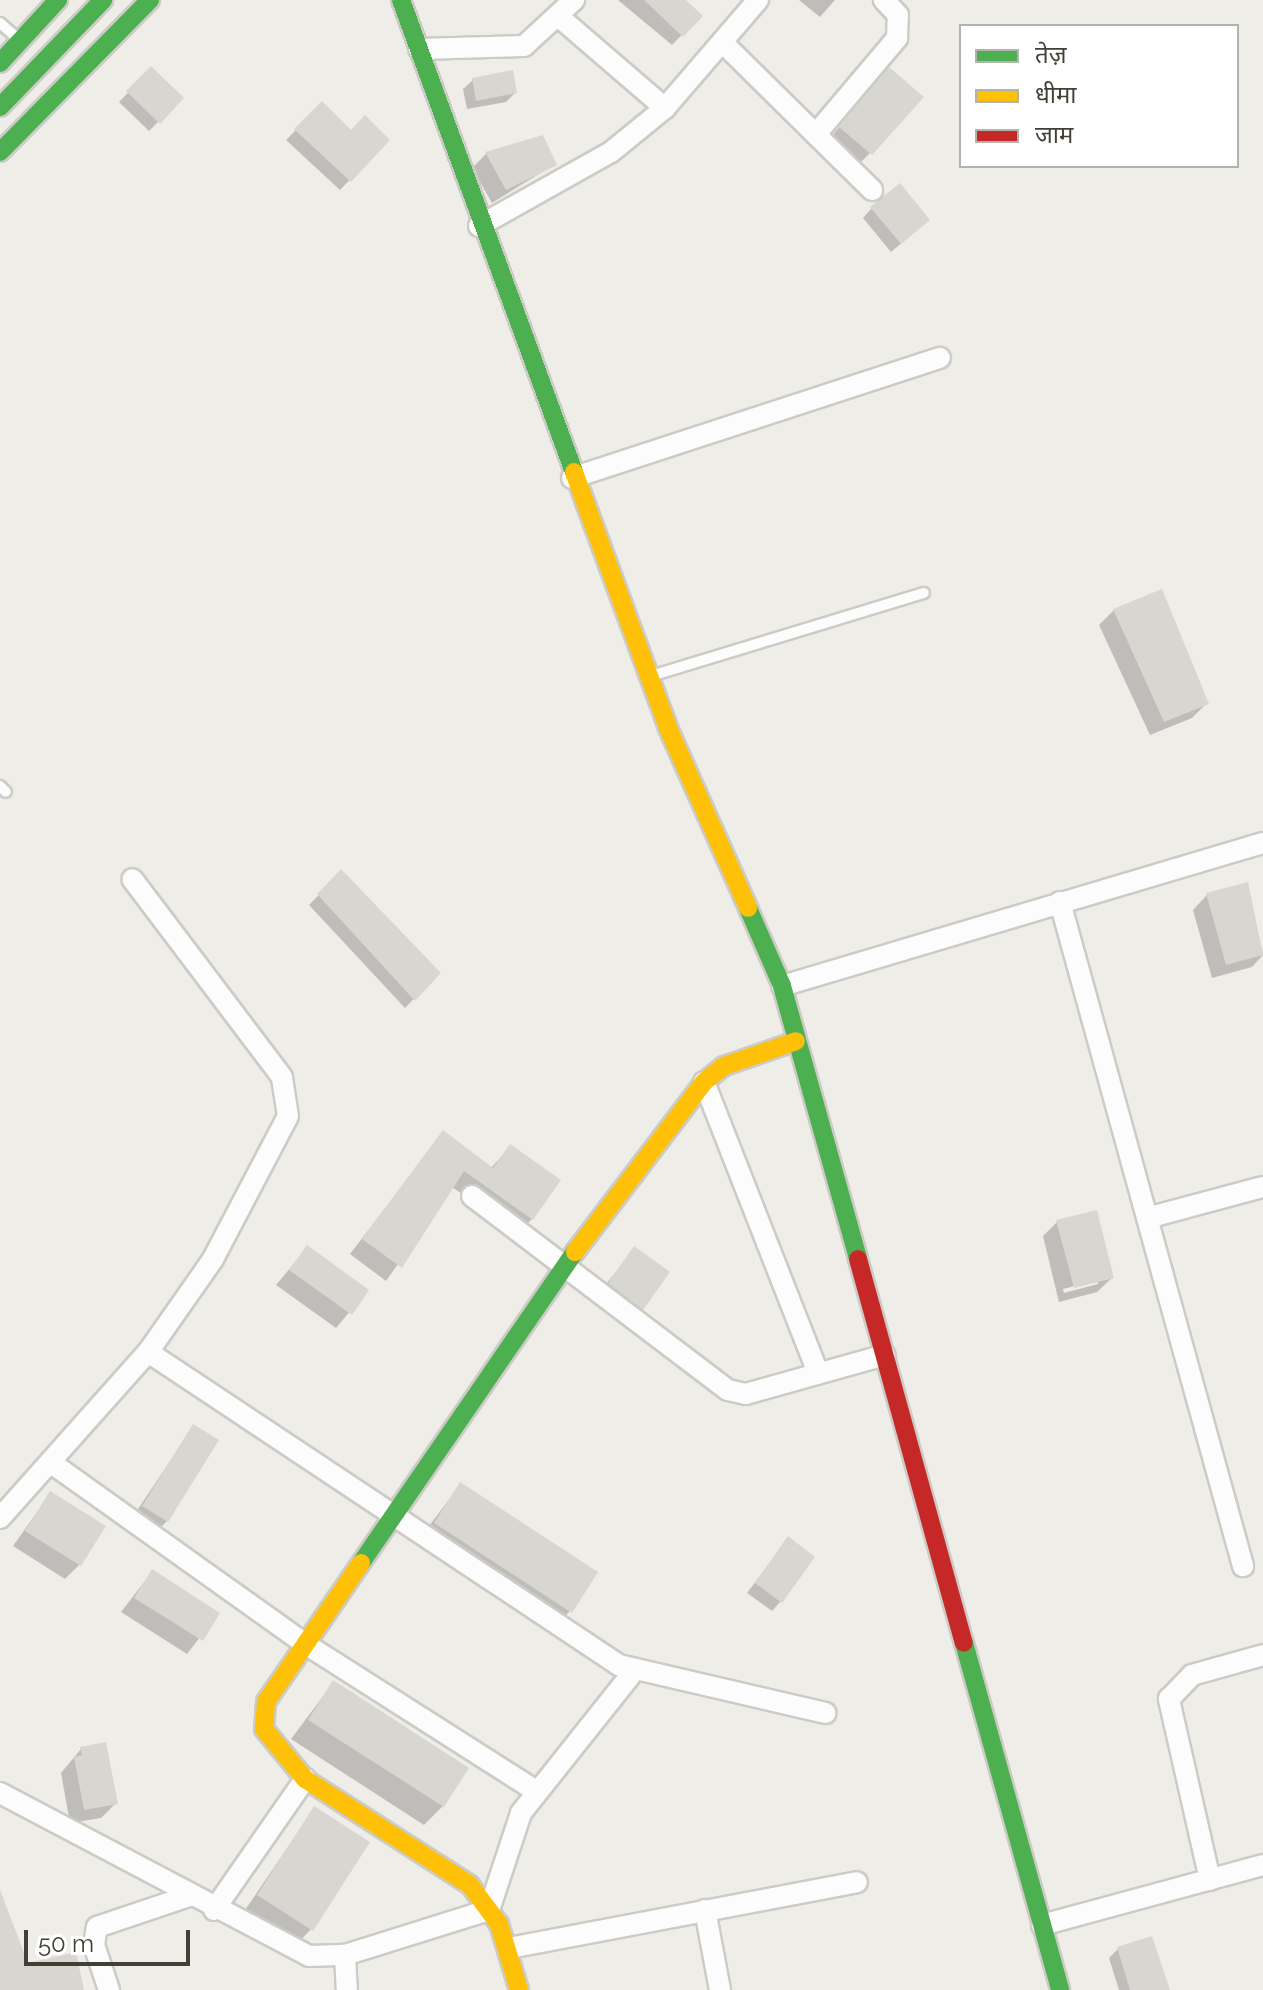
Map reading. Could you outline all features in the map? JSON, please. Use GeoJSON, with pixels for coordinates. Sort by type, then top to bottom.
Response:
{"type":"FeatureCollection","features":[{"type":"Feature","properties":{"kind":"main road"},"geometry":{"type":"LineString","coordinates":[[0,63],[58,0]]}},
{"type":"Feature","properties":{"kind":"main road"},"geometry":{"type":"LineString","coordinates":[[0,107],[103,0]]}},
{"type":"Feature","properties":{"kind":"main road"},"geometry":{"type":"LineString","coordinates":[[0,152],[150,0]]}},
{"type":"Feature","properties":{"kind":"main road"},"geometry":{"type":"LineString","coordinates":[[401,0],[479,226],[648,677],[782,986],[868,1359],[1060,1990]]}},
{"type":"Feature","properties":{"kind":"main road"},"geometry":{"type":"LineString","coordinates":[[519,1990],[509,1948],[489,1910],[449,1868],[305,1779],[274,1749],[263,1714],[563,1268],[704,1082],[724,1066],[796,1041]]}},
{"type":"Feature","properties":{"kind":"street"},"geometry":{"type":"LineString","coordinates":[[419,49],[510,50],[534,40],[574,0]]}},
{"type":"Feature","properties":{"kind":"street"},"geometry":{"type":"LineString","coordinates":[[479,226],[611,152],[665,108],[758,0]]}},
{"type":"Feature","properties":{"kind":"street"},"geometry":{"type":"LineString","coordinates":[[816,134],[897,38],[898,15],[884,0]]}},
{"type":"Feature","properties":{"kind":"street"},"geometry":{"type":"LineString","coordinates":[[558,16],[665,108]]}},
{"type":"Feature","properties":{"kind":"street"},"geometry":{"type":"LineString","coordinates":[[722,42],[872,190]]}},
{"type":"Feature","properties":{"kind":"street"},"geometry":{"type":"LineString","coordinates":[[572,478],[940,358]]}},
{"type":"Feature","properties":{"kind":"street"},"geometry":{"type":"LineString","coordinates":[[782,986],[1263,843]]}},
{"type":"Feature","properties":{"kind":"street"},"geometry":{"type":"LineString","coordinates":[[0,1518],[148,1352],[213,1259],[277,1144],[289,1097],[282,1077],[132,879]]}},
{"type":"Feature","properties":{"kind":"street"},"geometry":{"type":"LineString","coordinates":[[1060,902],[1243,1566]]}},
{"type":"Feature","properties":{"kind":"street"},"geometry":{"type":"LineString","coordinates":[[704,1082],[818,1373]]}},
{"type":"Feature","properties":{"kind":"street"},"geometry":{"type":"LineString","coordinates":[[1147,1218],[1263,1187]]}},
{"type":"Feature","properties":{"kind":"street"},"geometry":{"type":"LineString","coordinates":[[472,1196],[563,1268],[728,1390],[746,1394],[868,1359]]}},
{"type":"Feature","properties":{"kind":"street"},"geometry":{"type":"LineString","coordinates":[[148,1352],[394,1517],[634,1671],[825,1713]]}},
{"type":"Feature","properties":{"kind":"street"},"geometry":{"type":"LineString","coordinates":[[50,1462],[307,1645],[535,1790]]}},
{"type":"Feature","properties":{"kind":"street"},"geometry":{"type":"LineString","coordinates":[[1210,1880],[1169,1699],[1192,1675],[1263,1655]]}},
{"type":"Feature","properties":{"kind":"street"},"geometry":{"type":"LineString","coordinates":[[0,1793],[214,1910],[309,1956],[345,1955],[489,1910],[512,1828],[535,1790],[634,1671]]}},
{"type":"Feature","properties":{"kind":"street"},"geometry":{"type":"LineString","coordinates":[[214,1910],[305,1779]]}},
{"type":"Feature","properties":{"kind":"street"},"geometry":{"type":"LineString","coordinates":[[1042,1925],[1263,1865]]}},
{"type":"Feature","properties":{"kind":"street"},"geometry":{"type":"LineString","coordinates":[[509,1948],[857,1882]]}},
{"type":"Feature","properties":{"kind":"street"},"geometry":{"type":"LineString","coordinates":[[109,1990],[94,1945],[97,1927],[189,1896]]}},
{"type":"Feature","properties":{"kind":"street"},"geometry":{"type":"LineString","coordinates":[[705,1910],[720,1990]]}},
{"type":"Feature","properties":{"kind":"street"},"geometry":{"type":"LineString","coordinates":[[345,1955],[347,1990]]}},
{"type":"Feature","properties":{"kind":"lane"},"geometry":{"type":"LineString","coordinates":[[0,23],[20,41]]}},
{"type":"Feature","properties":{"kind":"lane"},"geometry":{"type":"LineString","coordinates":[[648,677],[924,593]]}},
{"type":"Feature","properties":{"kind":"building"},"geometry":{"type":"Polygon","coordinates":[[[644,0],[686,0],[703,16],[683,37],[644,0]]]}},
{"type":"Feature","properties":{"kind":"building"},"geometry":{"type":"Polygon","coordinates":[[[151,66],[184,98],[160,124],[126,91],[151,66]]]}},
{"type":"Feature","properties":{"kind":"building"},"geometry":{"type":"Polygon","coordinates":[[[889,67],[924,97],[872,155],[839,127],[889,67]]]}},
{"type":"Feature","properties":{"kind":"building"},"geometry":{"type":"Polygon","coordinates":[[[513,70],[517,93],[476,101],[472,78],[513,70]]]}},
{"type":"Feature","properties":{"kind":"building"},"geometry":{"type":"Polygon","coordinates":[[[322,101],[351,130],[365,115],[390,140],[351,182],[294,129],[322,101]]]}},
{"type":"Feature","properties":{"kind":"building"},"geometry":{"type":"Polygon","coordinates":[[[543,135],[557,165],[506,190],[485,152],[543,135]]]}},
{"type":"Feature","properties":{"kind":"building"},"geometry":{"type":"Polygon","coordinates":[[[900,183],[930,220],[901,244],[870,207],[900,183]]]}},
{"type":"Feature","properties":{"kind":"building"},"geometry":{"type":"Polygon","coordinates":[[[1162,589],[1209,704],[1164,722],[1113,609],[1162,589]]]}},
{"type":"Feature","properties":{"kind":"building"},"geometry":{"type":"Polygon","coordinates":[[[341,869],[441,973],[415,1001],[317,894],[341,869]]]}},
{"type":"Feature","properties":{"kind":"building"},"geometry":{"type":"Polygon","coordinates":[[[1248,882],[1263,955],[1226,965],[1206,893],[1248,882]]]}},
{"type":"Feature","properties":{"kind":"building"},"geometry":{"type":"Polygon","coordinates":[[[443,1130],[493,1168],[510,1144],[561,1180],[533,1220],[464,1171],[402,1268],[362,1239],[443,1130]]]}},
{"type":"Feature","properties":{"kind":"building"},"geometry":{"type":"Polygon","coordinates":[[[1097,1210],[1114,1278],[1074,1288],[1056,1220],[1097,1210]]]}},
{"type":"Feature","properties":{"kind":"building"},"geometry":{"type":"Polygon","coordinates":[[[307,1245],[369,1290],[352,1315],[289,1270],[307,1245]]]}},
{"type":"Feature","properties":{"kind":"building"},"geometry":{"type":"Polygon","coordinates":[[[634,1246],[670,1272],[643,1310],[608,1283],[634,1246]]]}},
{"type":"Feature","properties":{"kind":"building"},"geometry":{"type":"Polygon","coordinates":[[[193,1424],[219,1440],[168,1522],[142,1506],[193,1424]]]}},
{"type":"Feature","properties":{"kind":"building"},"geometry":{"type":"Polygon","coordinates":[[[460,1482],[598,1572],[572,1613],[434,1523],[460,1482]]]}},
{"type":"Feature","properties":{"kind":"building"},"geometry":{"type":"Polygon","coordinates":[[[50,1491],[106,1526],[81,1566],[25,1531],[50,1491]]]}},
{"type":"Feature","properties":{"kind":"building"},"geometry":{"type":"Polygon","coordinates":[[[788,1536],[815,1557],[782,1603],[755,1583],[788,1536]]]}},
{"type":"Feature","properties":{"kind":"building"},"geometry":{"type":"Polygon","coordinates":[[[152,1569],[220,1613],[203,1641],[134,1598],[152,1569]]]}},
{"type":"Feature","properties":{"kind":"building"},"geometry":{"type":"Polygon","coordinates":[[[333,1680],[469,1768],[444,1807],[308,1720],[333,1680]]]}},
{"type":"Feature","properties":{"kind":"building"},"geometry":{"type":"Polygon","coordinates":[[[106,1742],[118,1804],[84,1810],[74,1757],[82,1755],[80,1747],[106,1742]]]}},
{"type":"Feature","properties":{"kind":"building"},"geometry":{"type":"Polygon","coordinates":[[[314,1806],[370,1842],[313,1931],[257,1895],[314,1806]]]}},
{"type":"Feature","properties":{"kind":"building"},"geometry":{"type":"Polygon","coordinates":[[[0,1890],[28,1963],[76,1952],[84,1990],[0,1990],[0,1890]]]}},
{"type":"Feature","properties":{"kind":"building"},"geometry":{"type":"Polygon","coordinates":[[[1152,1936],[1170,1990],[1130,1990],[1117,1947],[1152,1936]]]}},
{"type":"Feature","properties":{"kind":"traffic: fast"},"geometry":{"type":"LineString","coordinates":[[0,63],[58,0]]}},
{"type":"Feature","properties":{"kind":"traffic: fast"},"geometry":{"type":"LineString","coordinates":[[0,107],[103,0]]}},
{"type":"Feature","properties":{"kind":"traffic: fast"},"geometry":{"type":"LineString","coordinates":[[0,152],[150,0]]}},
{"type":"Feature","properties":{"kind":"traffic: fast"},"geometry":{"type":"LineString","coordinates":[[401,0],[574,472]]}},
{"type":"Feature","properties":{"kind":"traffic: fast"},"geometry":{"type":"LineString","coordinates":[[748,908],[782,986],[858,1259]]}},
{"type":"Feature","properties":{"kind":"traffic: fast"},"geometry":{"type":"LineString","coordinates":[[361,1563],[575,1252]]}},
{"type":"Feature","properties":{"kind":"traffic: fast"},"geometry":{"type":"LineString","coordinates":[[964,1643],[1060,1990]]}},
{"type":"Feature","properties":{"kind":"traffic: slow"},"geometry":{"type":"LineString","coordinates":[[574,472],[668,728],[748,908]]}},
{"type":"Feature","properties":{"kind":"traffic: slow"},"geometry":{"type":"LineString","coordinates":[[575,1252],[704,1082],[724,1066],[796,1041]]}},
{"type":"Feature","properties":{"kind":"traffic: slow"},"geometry":{"type":"LineString","coordinates":[[361,1563],[266,1702],[264,1729],[305,1779],[470,1885],[499,1924],[519,1990]]}},
{"type":"Feature","properties":{"kind":"traffic: jam"},"geometry":{"type":"LineString","coordinates":[[858,1259],[964,1643]]}}]}
